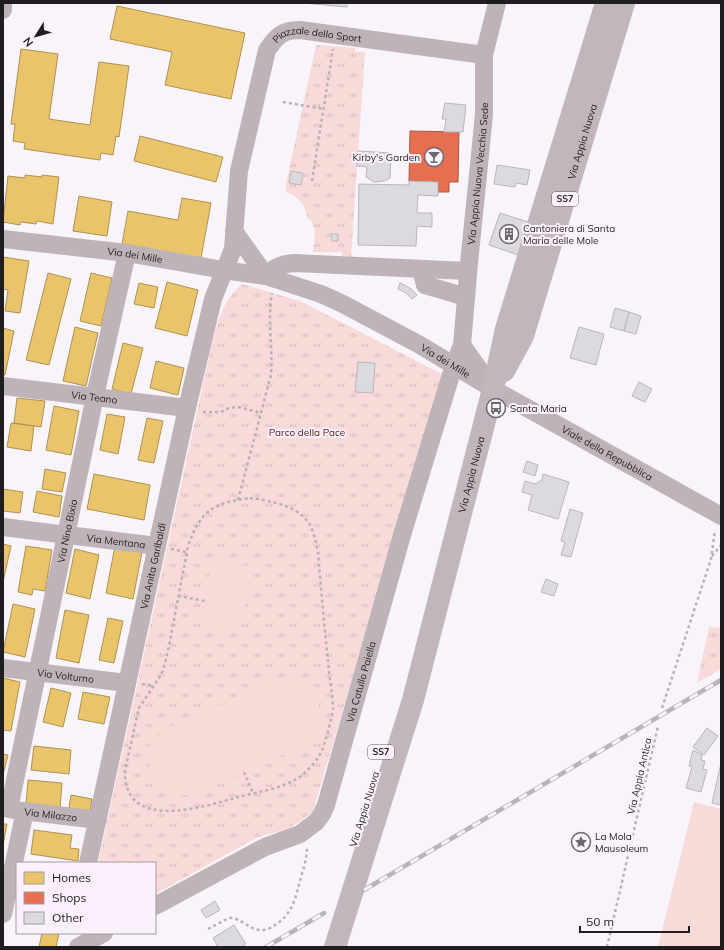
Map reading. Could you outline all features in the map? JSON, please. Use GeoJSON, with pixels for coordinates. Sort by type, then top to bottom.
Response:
{"type":"FeatureCollection","features":[{"type":"Feature","properties":{"kind":"main road","name":"Via Appia Nuova"},"geometry":{"type":"LineString","coordinates":[[335,947],[413,700],[493,389],[506,329],[606,3]]}},
{"type":"Feature","properties":{"kind":"main road","name":"Via Appia Nuova"},"geometry":{"type":"LineString","coordinates":[[493,389],[523,336],[624,3]]}},
{"type":"Feature","properties":{"kind":"main road","name":"Via Appia Nuova"},"geometry":{"type":"LineString","coordinates":[[322,947],[399,696],[449,560]]}},
{"type":"Feature","properties":{"kind":"street"},"geometry":{"type":"LineString","coordinates":[[3,3],[3,10]]}},
{"type":"Feature","properties":{"kind":"street","name":"Via Appia Nuova Vecchia Sede"},"geometry":{"type":"LineString","coordinates":[[454,365],[462,346],[484,114],[484,55],[497,3]]}},
{"type":"Feature","properties":{"kind":"street","name":"Piazzale dello Sport"},"geometry":{"type":"LineString","coordinates":[[223,270],[233,249],[239,171],[267,50],[272,42],[288,30],[300,30],[484,55]]}},
{"type":"Feature","properties":{"kind":"street"},"geometry":{"type":"LineString","coordinates":[[234,231],[270,278]]}},
{"type":"Feature","properties":{"kind":"street","name":"Via dei Mille"},"geometry":{"type":"LineString","coordinates":[[3,240],[127,253],[270,278],[321,294],[343,304],[454,365],[493,389]]}},
{"type":"Feature","properties":{"kind":"street","name":"Via Nino Bixio"},"geometry":{"type":"LineString","coordinates":[[3,914],[12,810],[37,672],[95,396],[127,253]]}},
{"type":"Feature","properties":{"kind":"street"},"geometry":{"type":"LineString","coordinates":[[270,278],[274,268],[294,263],[468,271]]}},
{"type":"Feature","properties":{"kind":"street"},"geometry":{"type":"LineString","coordinates":[[421,268],[425,285],[466,297]]}},
{"type":"Feature","properties":{"kind":"street","name":"Via Anita Garibaldi"},"geometry":{"type":"LineString","coordinates":[[88,862],[157,546],[195,410],[213,299],[223,270]]}},
{"type":"Feature","properties":{"kind":"street"},"geometry":{"type":"LineString","coordinates":[[462,346],[493,389]]}},
{"type":"Feature","properties":{"kind":"street","name":"Via Catullo Paiella"},"geometry":{"type":"LineString","coordinates":[[156,905],[265,847],[300,834],[308,829],[322,814],[326,805],[402,535],[454,365]]}},
{"type":"Feature","properties":{"kind":"street","name":"Via Teano"},"geometry":{"type":"LineString","coordinates":[[3,386],[95,396],[195,410]]}},
{"type":"Feature","properties":{"kind":"street","name":"Viale della Repubblica"},"geometry":{"type":"LineString","coordinates":[[493,389],[719,515]]}},
{"type":"Feature","properties":{"kind":"street","name":"Via Mentana"},"geometry":{"type":"LineString","coordinates":[[3,527],[157,546]]}},
{"type":"Feature","properties":{"kind":"street","name":"Via Volturno"},"geometry":{"type":"LineString","coordinates":[[3,668],[127,683]]}},
{"type":"Feature","properties":{"kind":"street","name":"Via Milazzo"},"geometry":{"type":"LineString","coordinates":[[12,810],[98,820]]}},
{"type":"Feature","properties":{"kind":"street"},"geometry":{"type":"LineString","coordinates":[[73,947],[75,934]]}},
{"type":"Feature","properties":{"kind":"street"},"geometry":{"type":"LineString","coordinates":[[78,947],[102,934]]}},
{"type":"Feature","properties":{"kind":"path"},"geometry":{"type":"LineString","coordinates":[[312,181],[335,35]]}},
{"type":"Feature","properties":{"kind":"path"},"geometry":{"type":"LineString","coordinates":[[283,102],[324,109]]}},
{"type":"Feature","properties":{"kind":"path"},"geometry":{"type":"LineString","coordinates":[[238,500],[271,375],[272,355],[269,307],[270,278]]}},
{"type":"Feature","properties":{"kind":"path"},"geometry":{"type":"LineString","coordinates":[[195,410],[221,412],[229,408],[238,407],[261,413]]}},
{"type":"Feature","properties":{"kind":"path"},"geometry":{"type":"LineString","coordinates":[[250,498],[281,504],[302,515],[311,526],[318,552],[333,710],[323,748],[317,759],[308,770],[298,778],[253,793],[198,808],[178,811],[158,811],[145,807],[135,801],[129,793],[125,778],[125,770],[139,708],[161,675],[169,646],[178,596],[188,546],[193,531],[209,510],[223,503],[250,498]]}},
{"type":"Feature","properties":{"kind":"path"},"geometry":{"type":"LineString","coordinates":[[662,708],[711,559],[719,515]]}},
{"type":"Feature","properties":{"kind":"path"},"geometry":{"type":"LineString","coordinates":[[711,559],[721,545]]}},
{"type":"Feature","properties":{"kind":"path"},"geometry":{"type":"LineString","coordinates":[[178,596],[205,601]]}},
{"type":"Feature","properties":{"kind":"path","name":"Via Appia Antica"},"geometry":{"type":"LineString","coordinates":[[607,947],[658,726]]}},
{"type":"Feature","properties":{"kind":"path"},"geometry":{"type":"LineString","coordinates":[[244,772],[253,793]]}},
{"type":"Feature","properties":{"kind":"path"},"geometry":{"type":"LineString","coordinates":[[208,929],[229,918],[233,918],[249,927],[264,930],[271,928],[284,919],[291,910],[295,900],[307,856],[308,829]]}},
{"type":"Feature","properties":{"kind":"green space"},"geometry":{"type":"Polygon","coordinates":[[[316,45],[355,48],[356,52],[365,52],[351,257],[342,256],[342,252],[313,252],[315,229],[310,219],[308,219],[298,198],[291,193],[286,192],[286,184],[316,45]]]}},
{"type":"Feature","properties":{"kind":"green space","name":"Parco della Pace"},"geometry":{"type":"Polygon","coordinates":[[[242,284],[300,301],[442,374],[313,811],[301,821],[287,829],[256,838],[156,893],[156,862],[98,862],[213,339],[223,309],[242,284]]]}},
{"type":"Feature","properties":{"kind":"green space"},"geometry":{"type":"Polygon","coordinates":[[[212,560],[252,567],[240,633],[200,626],[212,560]]]}},
{"type":"Feature","properties":{"kind":"green space"},"geometry":{"type":"Polygon","coordinates":[[[709,627],[721,628],[721,669],[697,683],[709,627]]]}},
{"type":"Feature","properties":{"kind":"green space"},"geometry":{"type":"Polygon","coordinates":[[[286,680],[297,682],[304,686],[314,696],[321,715],[319,728],[309,741],[302,747],[195,793],[182,795],[167,789],[156,779],[149,765],[150,749],[156,738],[166,729],[274,681],[286,680]]]}},
{"type":"Feature","properties":{"kind":"green space"},"geometry":{"type":"Polygon","coordinates":[[[694,802],[721,809],[721,947],[658,947],[694,802]]]}},
{"type":"Feature","properties":{"kind":"building: Homes"},"geometry":{"type":"Polygon","coordinates":[[[117,6],[245,33],[231,99],[165,85],[172,52],[110,39],[117,6]]]}},
{"type":"Feature","properties":{"kind":"building: Homes"},"geometry":{"type":"Polygon","coordinates":[[[21,49],[58,54],[49,119],[90,125],[99,62],[129,66],[119,137],[116,136],[113,155],[101,153],[100,160],[24,149],[25,143],[13,141],[15,124],[11,124],[21,49]]]}},
{"type":"Feature","properties":{"kind":"building: Homes"},"geometry":{"type":"Polygon","coordinates":[[[140,136],[223,157],[216,182],[134,161],[140,136]]]}},
{"type":"Feature","properties":{"kind":"building: Homes"},"geometry":{"type":"Polygon","coordinates":[[[25,175],[59,177],[53,224],[37,221],[36,224],[21,222],[20,225],[3,222],[8,176],[25,178],[25,175]]]}},
{"type":"Feature","properties":{"kind":"building: Homes"},"geometry":{"type":"Polygon","coordinates":[[[79,196],[112,202],[107,236],[73,231],[79,196]]]}},
{"type":"Feature","properties":{"kind":"building: Homes"},"geometry":{"type":"Polygon","coordinates":[[[182,198],[211,203],[201,258],[122,244],[128,211],[178,220],[182,198]]]}},
{"type":"Feature","properties":{"kind":"building: Homes"},"geometry":{"type":"Polygon","coordinates":[[[3,257],[29,261],[20,313],[5,311],[8,290],[3,289],[3,257]]]}},
{"type":"Feature","properties":{"kind":"building: Homes"},"geometry":{"type":"Polygon","coordinates":[[[48,273],[71,279],[49,365],[26,360],[48,273]]]}},
{"type":"Feature","properties":{"kind":"building: Homes"},"geometry":{"type":"Polygon","coordinates":[[[91,273],[112,278],[101,326],[80,321],[91,273]]]}},
{"type":"Feature","properties":{"kind":"building: Homes"},"geometry":{"type":"Polygon","coordinates":[[[167,282],[198,290],[187,336],[155,328],[167,282]]]}},
{"type":"Feature","properties":{"kind":"building: Homes"},"geometry":{"type":"Polygon","coordinates":[[[139,283],[158,287],[154,308],[134,304],[139,283]]]}},
{"type":"Feature","properties":{"kind":"building: Homes"},"geometry":{"type":"Polygon","coordinates":[[[75,327],[98,333],[86,386],[63,381],[75,327]]]}},
{"type":"Feature","properties":{"kind":"building: Homes"},"geometry":{"type":"Polygon","coordinates":[[[3,328],[14,331],[5,375],[3,375],[3,328]]]}},
{"type":"Feature","properties":{"kind":"building: Homes"},"geometry":{"type":"Polygon","coordinates":[[[123,343],[143,348],[131,394],[112,389],[123,343]]]}},
{"type":"Feature","properties":{"kind":"building: Homes"},"geometry":{"type":"Polygon","coordinates":[[[156,361],[184,368],[178,395],[150,388],[156,361]]]}},
{"type":"Feature","properties":{"kind":"building: Homes"},"geometry":{"type":"Polygon","coordinates":[[[17,398],[45,401],[41,427],[14,423],[17,398]]]}},
{"type":"Feature","properties":{"kind":"building: Homes"},"geometry":{"type":"Polygon","coordinates":[[[54,406],[79,411],[71,455],[46,450],[54,406]]]}},
{"type":"Feature","properties":{"kind":"building: Homes"},"geometry":{"type":"Polygon","coordinates":[[[107,414],[125,417],[118,454],[100,450],[107,414]]]}},
{"type":"Feature","properties":{"kind":"building: Homes"},"geometry":{"type":"Polygon","coordinates":[[[147,418],[163,421],[154,463],[138,460],[147,418]]]}},
{"type":"Feature","properties":{"kind":"building: Homes"},"geometry":{"type":"Polygon","coordinates":[[[11,423],[34,426],[31,451],[7,447],[11,423]]]}},
{"type":"Feature","properties":{"kind":"building: Homes"},"geometry":{"type":"Polygon","coordinates":[[[45,469],[66,473],[62,492],[42,489],[45,469]]]}},
{"type":"Feature","properties":{"kind":"building: Homes"},"geometry":{"type":"Polygon","coordinates":[[[94,474],[150,485],[144,520],[87,509],[94,474]]]}},
{"type":"Feature","properties":{"kind":"building: Homes"},"geometry":{"type":"Polygon","coordinates":[[[3,489],[23,492],[20,513],[3,511],[3,489]]]}},
{"type":"Feature","properties":{"kind":"building: Homes"},"geometry":{"type":"Polygon","coordinates":[[[37,491],[62,496],[59,517],[33,512],[37,491]]]}},
{"type":"Feature","properties":{"kind":"building: Homes"},"geometry":{"type":"Polygon","coordinates":[[[3,544],[11,546],[3,582],[3,544]]]}},
{"type":"Feature","properties":{"kind":"building: Homes"},"geometry":{"type":"Polygon","coordinates":[[[26,546],[52,550],[45,591],[33,589],[32,595],[18,592],[26,546]]]}},
{"type":"Feature","properties":{"kind":"building: Homes"},"geometry":{"type":"Polygon","coordinates":[[[115,546],[142,552],[133,599],[106,593],[115,546]]]}},
{"type":"Feature","properties":{"kind":"building: Homes"},"geometry":{"type":"Polygon","coordinates":[[[75,549],[99,555],[90,599],[66,593],[75,549]]]}},
{"type":"Feature","properties":{"kind":"building: Homes"},"geometry":{"type":"Polygon","coordinates":[[[13,604],[35,609],[25,657],[3,652],[13,604]]]}},
{"type":"Feature","properties":{"kind":"building: Homes"},"geometry":{"type":"Polygon","coordinates":[[[65,610],[89,615],[79,663],[56,658],[65,610]]]}},
{"type":"Feature","properties":{"kind":"building: Homes"},"geometry":{"type":"Polygon","coordinates":[[[108,618],[123,621],[114,663],[99,660],[108,618]]]}},
{"type":"Feature","properties":{"kind":"building: Homes"},"geometry":{"type":"Polygon","coordinates":[[[3,678],[20,682],[11,731],[3,730],[3,678]]]}},
{"type":"Feature","properties":{"kind":"building: Homes"},"geometry":{"type":"Polygon","coordinates":[[[51,688],[71,693],[63,727],[43,722],[51,688]]]}},
{"type":"Feature","properties":{"kind":"building: Homes"},"geometry":{"type":"Polygon","coordinates":[[[83,692],[110,697],[104,724],[78,719],[83,692]]]}},
{"type":"Feature","properties":{"kind":"building: Homes"},"geometry":{"type":"Polygon","coordinates":[[[34,746],[71,750],[69,774],[31,770],[34,746]]]}},
{"type":"Feature","properties":{"kind":"building: Homes"},"geometry":{"type":"Polygon","coordinates":[[[3,754],[8,755],[3,775],[3,754]]]}},
{"type":"Feature","properties":{"kind":"building: Homes"},"geometry":{"type":"Polygon","coordinates":[[[28,780],[62,783],[60,809],[26,805],[28,780]]]}},
{"type":"Feature","properties":{"kind":"building: Homes"},"geometry":{"type":"Polygon","coordinates":[[[71,795],[92,799],[90,812],[69,808],[71,795]]]}},
{"type":"Feature","properties":{"kind":"building: Homes"},"geometry":{"type":"Polygon","coordinates":[[[3,824],[7,824],[3,845],[3,824]]]}},
{"type":"Feature","properties":{"kind":"building: Homes"},"geometry":{"type":"Polygon","coordinates":[[[34,830],[72,835],[70,848],[79,849],[78,861],[31,854],[34,830]]]}},
{"type":"Feature","properties":{"kind":"building: Homes"},"geometry":{"type":"Polygon","coordinates":[[[42,934],[59,934],[56,947],[39,947],[42,934]]]}},
{"type":"Feature","properties":{"kind":"building: Shops","name":"Kirby's Garden"},"geometry":{"type":"Polygon","coordinates":[[[410,131],[459,132],[458,182],[449,182],[449,192],[438,192],[438,182],[409,181],[410,131]]]}},
{"type":"Feature","properties":{"kind":"building: Other"},"geometry":{"type":"Polygon","coordinates":[[[303,3],[347,3],[347,7],[303,3]]]}},
{"type":"Feature","properties":{"kind":"building: Other"},"geometry":{"type":"Polygon","coordinates":[[[445,103],[466,105],[463,132],[444,132],[446,119],[442,119],[445,103]]]}},
{"type":"Feature","properties":{"kind":"building: Other"},"geometry":{"type":"Polygon","coordinates":[[[358,151],[391,153],[390,178],[384,181],[374,182],[366,177],[367,167],[357,166],[358,151]]]}},
{"type":"Feature","properties":{"kind":"building: Other"},"geometry":{"type":"Polygon","coordinates":[[[497,165],[530,170],[527,185],[516,183],[515,187],[494,184],[497,165]]]}},
{"type":"Feature","properties":{"kind":"building: Other"},"geometry":{"type":"Polygon","coordinates":[[[291,171],[303,173],[301,185],[289,183],[291,171]]]}},
{"type":"Feature","properties":{"kind":"building: Other"},"geometry":{"type":"Polygon","coordinates":[[[409,181],[438,182],[438,196],[418,195],[417,213],[432,213],[432,227],[417,226],[416,246],[358,245],[359,184],[409,185],[409,181]]]}},
{"type":"Feature","properties":{"kind":"building: Other","name":"Cantoniera di Santa Maria delle Mole"},"geometry":{"type":"Polygon","coordinates":[[[500,213],[528,222],[518,255],[489,245],[500,213]]]}},
{"type":"Feature","properties":{"kind":"building: Other"},"geometry":{"type":"Polygon","coordinates":[[[331,234],[338,234],[338,241],[332,241],[331,234]]]}},
{"type":"Feature","properties":{"kind":"building: Other"},"geometry":{"type":"Polygon","coordinates":[[[400,283],[410,288],[417,295],[412,299],[406,293],[398,289],[400,283]]]}},
{"type":"Feature","properties":{"kind":"building: Other"},"geometry":{"type":"Polygon","coordinates":[[[615,308],[629,312],[624,331],[610,327],[615,308]]]}},
{"type":"Feature","properties":{"kind":"building: Other"},"geometry":{"type":"Polygon","coordinates":[[[629,312],[641,316],[636,334],[624,331],[629,312]]]}},
{"type":"Feature","properties":{"kind":"building: Other"},"geometry":{"type":"Polygon","coordinates":[[[579,327],[604,334],[596,365],[570,358],[579,327]]]}},
{"type":"Feature","properties":{"kind":"building: Other"},"geometry":{"type":"Polygon","coordinates":[[[358,362],[375,363],[373,393],[355,392],[358,362]]]}},
{"type":"Feature","properties":{"kind":"building: Other"},"geometry":{"type":"Polygon","coordinates":[[[639,382],[652,389],[645,402],[632,396],[639,382]]]}},
{"type":"Feature","properties":{"kind":"building: Other"},"geometry":{"type":"Polygon","coordinates":[[[527,461],[538,465],[535,476],[523,472],[527,461]]]}},
{"type":"Feature","properties":{"kind":"building: Other"},"geometry":{"type":"Polygon","coordinates":[[[543,474],[569,482],[558,519],[528,510],[532,495],[522,492],[525,481],[535,484],[542,480],[543,474]]]}},
{"type":"Feature","properties":{"kind":"building: Other"},"geometry":{"type":"Polygon","coordinates":[[[570,509],[583,513],[571,557],[561,555],[565,542],[561,541],[570,509]]]}},
{"type":"Feature","properties":{"kind":"building: Other"},"geometry":{"type":"Polygon","coordinates":[[[546,579],[558,584],[554,596],[541,592],[546,579]]]}},
{"type":"Feature","properties":{"kind":"building: Other"},"geometry":{"type":"Polygon","coordinates":[[[707,728],[718,736],[704,755],[693,747],[707,728]]]}},
{"type":"Feature","properties":{"kind":"building: Other"},"geometry":{"type":"Polygon","coordinates":[[[693,750],[702,755],[701,760],[705,761],[703,769],[707,770],[701,792],[686,788],[692,767],[689,766],[693,750]]]}},
{"type":"Feature","properties":{"kind":"building: Other"},"geometry":{"type":"Polygon","coordinates":[[[721,763],[721,805],[712,803],[721,763]]]}},
{"type":"Feature","properties":{"kind":"building: Other"},"geometry":{"type":"Polygon","coordinates":[[[215,901],[220,910],[206,918],[201,910],[215,901]]]}},
{"type":"Feature","properties":{"kind":"building: Other"},"geometry":{"type":"Polygon","coordinates":[[[234,925],[246,944],[241,947],[218,947],[213,938],[234,925]]]}},
{"type":"Feature","properties":{"kind":"railway"},"geometry":{"type":"LineString","coordinates":[[364,890],[721,680]]}},
{"type":"Feature","properties":{"kind":"railway"},"geometry":{"type":"LineString","coordinates":[[266,947],[324,913]]}},
{"type":"Feature","properties":{"kind":"place","name":"Kirby's Garden"},"geometry":{"type":"Point","coordinates":[434,157]}},
{"type":"Feature","properties":{"kind":"place","name":"Cantoniera di Santa Maria delle Mole"},"geometry":{"type":"Point","coordinates":[509,234]}},
{"type":"Feature","properties":{"kind":"place","name":"Santa Maria"},"geometry":{"type":"Point","coordinates":[496,408]}},
{"type":"Feature","properties":{"kind":"place","name":"La Mola Mausoleum"},"geometry":{"type":"Point","coordinates":[581,842]}}]}
